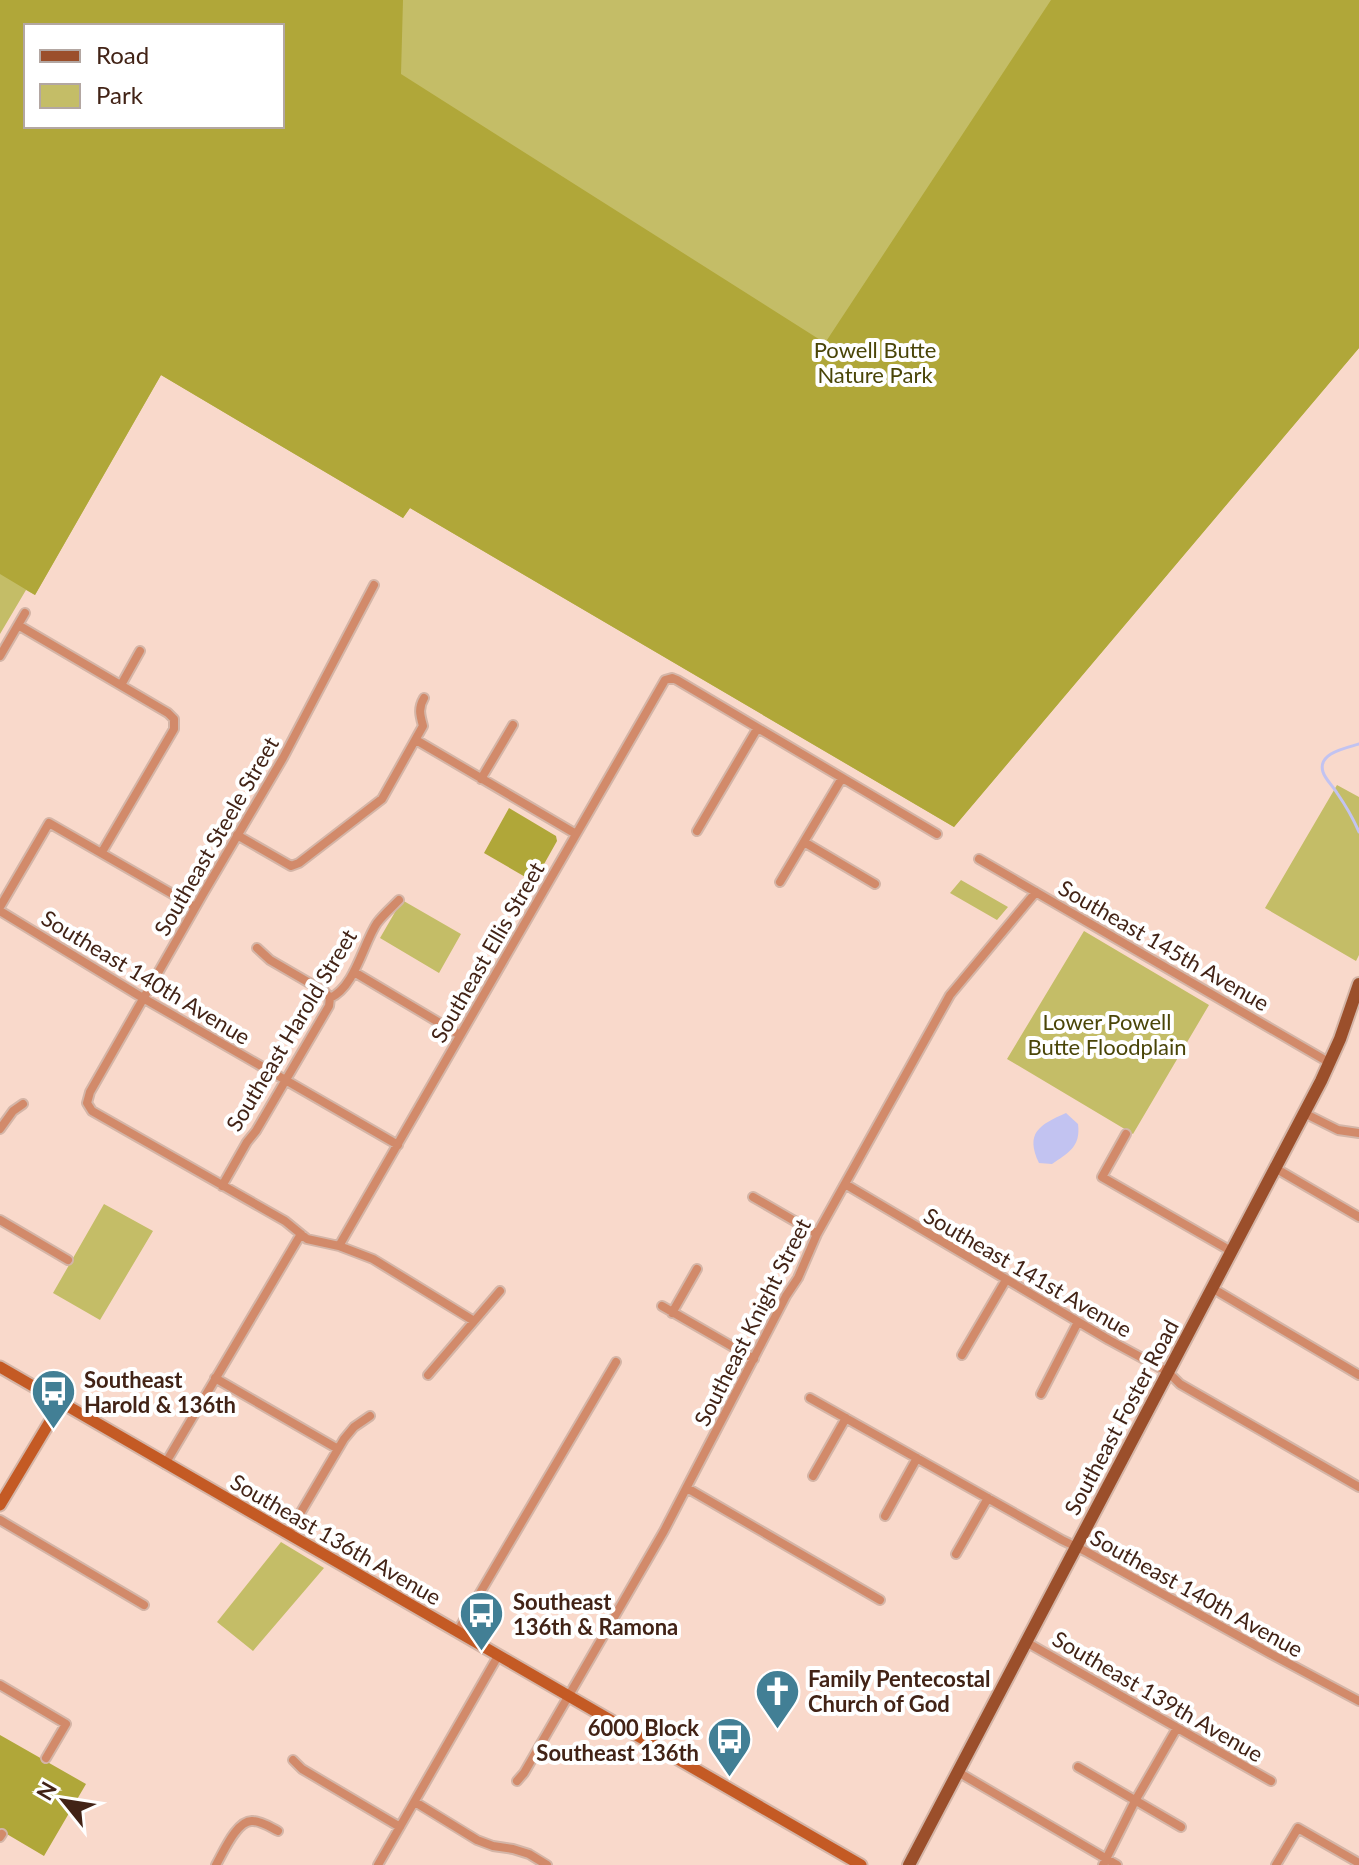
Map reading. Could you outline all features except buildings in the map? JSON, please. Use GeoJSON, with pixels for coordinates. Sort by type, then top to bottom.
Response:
{"type":"FeatureCollection","features":[{"type":"Feature","properties":{"kind":"main road","name":"Southeast Foster Road"},"geometry":{"type":"LineString","coordinates":[[909,1865],[1330,1063],[1359,984]]}},
{"type":"Feature","properties":{"kind":"street","name":"Southeast Steele Street"},"geometry":{"type":"LineString","coordinates":[[222,1186],[92,1111],[87,1103],[90,1092],[143,998],[283,758],[374,585]]}},
{"type":"Feature","properties":{"kind":"street"},"geometry":{"type":"LineString","coordinates":[[0,656],[25,613]]}},
{"type":"Feature","properties":{"kind":"street"},"geometry":{"type":"LineString","coordinates":[[18,625],[168,713],[175,721],[102,852]]}},
{"type":"Feature","properties":{"kind":"street"},"geometry":{"type":"LineString","coordinates":[[121,685],[140,651]]}},
{"type":"Feature","properties":{"kind":"street","name":"Southeast Ellis Street"},"geometry":{"type":"LineString","coordinates":[[339,1246],[662,685],[672,678],[757,729]]}},
{"type":"Feature","properties":{"kind":"street"},"geometry":{"type":"LineString","coordinates":[[237,835],[291,866],[299,863],[382,799],[423,726],[419,714],[424,698]]}},
{"type":"Feature","properties":{"kind":"street"},"geometry":{"type":"LineString","coordinates":[[481,779],[513,725]]}},
{"type":"Feature","properties":{"kind":"street"},"geometry":{"type":"LineString","coordinates":[[697,831],[757,729],[937,834]]}},
{"type":"Feature","properties":{"kind":"street"},"geometry":{"type":"LineString","coordinates":[[416,740],[576,834]]}},
{"type":"Feature","properties":{"kind":"street"},"geometry":{"type":"LineString","coordinates":[[780,882],[842,778]]}},
{"type":"Feature","properties":{"kind":"street"},"geometry":{"type":"LineString","coordinates":[[0,909],[49,823],[195,907]]}},
{"type":"Feature","properties":{"kind":"street"},"geometry":{"type":"LineString","coordinates":[[804,842],[875,884]]}},
{"type":"Feature","properties":{"kind":"street","name":"Southeast 145th Avenue"},"geometry":{"type":"LineString","coordinates":[[979,859],[1330,1063]]}},
{"type":"Feature","properties":{"kind":"street","name":"Southeast Knight Street"},"geometry":{"type":"LineString","coordinates":[[517,1781],[569,1697],[687,1488],[798,1278],[817,1234],[950,995],[1036,892]]}},
{"type":"Feature","properties":{"kind":"street","name":"Southeast Harold Street"},"geometry":{"type":"LineString","coordinates":[[222,1186],[329,1006],[330,998],[340,992],[354,972],[376,924],[399,900]]}},
{"type":"Feature","properties":{"kind":"street","name":"Southeast 140th Avenue"},"geometry":{"type":"LineString","coordinates":[[0,909],[143,998],[398,1145]]}},
{"type":"Feature","properties":{"kind":"street"},"geometry":{"type":"LineString","coordinates":[[257,948],[270,960],[330,998]]}},
{"type":"Feature","properties":{"kind":"street"},"geometry":{"type":"LineString","coordinates":[[354,972],[460,1035]]}},
{"type":"Feature","properties":{"kind":"street"},"geometry":{"type":"LineString","coordinates":[[0,1129],[13,1111],[23,1104]]}},
{"type":"Feature","properties":{"kind":"street"},"geometry":{"type":"LineString","coordinates":[[1304,1113],[1338,1130],[1359,1133]]}},
{"type":"Feature","properties":{"kind":"street"},"geometry":{"type":"LineString","coordinates":[[1126,1134],[1102,1177],[1231,1251]]}},
{"type":"Feature","properties":{"kind":"street"},"geometry":{"type":"LineString","coordinates":[[1275,1168],[1359,1217]]}},
{"type":"Feature","properties":{"kind":"street","name":"Southeast 141st Avenue"},"geometry":{"type":"LineString","coordinates":[[845,1184],[1359,1487]]}},
{"type":"Feature","properties":{"kind":"street"},"geometry":{"type":"LineString","coordinates":[[222,1186],[285,1221],[311,1240],[339,1246],[373,1259],[474,1321]]}},
{"type":"Feature","properties":{"kind":"street"},"geometry":{"type":"LineString","coordinates":[[753,1197],[817,1234]]}},
{"type":"Feature","properties":{"kind":"street"},"geometry":{"type":"LineString","coordinates":[[0,1220],[68,1260]]}},
{"type":"Feature","properties":{"kind":"street"},"geometry":{"type":"LineString","coordinates":[[165,1464],[301,1234]]}},
{"type":"Feature","properties":{"kind":"street"},"geometry":{"type":"LineString","coordinates":[[672,1313],[697,1269]]}},
{"type":"Feature","properties":{"kind":"street"},"geometry":{"type":"LineString","coordinates":[[962,1355],[1006,1280]]}},
{"type":"Feature","properties":{"kind":"street"},"geometry":{"type":"LineString","coordinates":[[1212,1288],[1359,1375]]}},
{"type":"Feature","properties":{"kind":"street"},"geometry":{"type":"LineString","coordinates":[[428,1375],[500,1291]]}},
{"type":"Feature","properties":{"kind":"street"},"geometry":{"type":"LineString","coordinates":[[662,1306],[754,1359]]}},
{"type":"Feature","properties":{"kind":"street"},"geometry":{"type":"LineString","coordinates":[[1041,1394],[1078,1322]]}},
{"type":"Feature","properties":{"kind":"street"},"geometry":{"type":"LineString","coordinates":[[457,1632],[616,1362]]}},
{"type":"Feature","properties":{"kind":"street","name":"Southeast 136th Avenue"},"geometry":{"type":"LineString","coordinates":[[0,1367],[861,1865]]}},
{"type":"Feature","properties":{"kind":"street"},"geometry":{"type":"LineString","coordinates":[[215,1378],[338,1449]]}},
{"type":"Feature","properties":{"kind":"street","name":"Southeast 140th Avenue"},"geometry":{"type":"LineString","coordinates":[[810,1398],[1359,1701]]}},
{"type":"Feature","properties":{"kind":"street"},"geometry":{"type":"LineString","coordinates":[[0,1505],[61,1403]]}},
{"type":"Feature","properties":{"kind":"street"},"geometry":{"type":"LineString","coordinates":[[288,1534],[350,1431],[370,1416]]}},
{"type":"Feature","properties":{"kind":"street"},"geometry":{"type":"LineString","coordinates":[[813,1476],[846,1418]]}},
{"type":"Feature","properties":{"kind":"street"},"geometry":{"type":"LineString","coordinates":[[885,1516],[917,1458]]}},
{"type":"Feature","properties":{"kind":"street"},"geometry":{"type":"LineString","coordinates":[[687,1488],[880,1600]]}},
{"type":"Feature","properties":{"kind":"street"},"geometry":{"type":"LineString","coordinates":[[956,1554],[988,1498]]}},
{"type":"Feature","properties":{"kind":"street"},"geometry":{"type":"LineString","coordinates":[[0,1520],[144,1605]]}},
{"type":"Feature","properties":{"kind":"street","name":"Southeast 139th Avenue"},"geometry":{"type":"LineString","coordinates":[[1026,1642],[1271,1781]]}},
{"type":"Feature","properties":{"kind":"street"},"geometry":{"type":"LineString","coordinates":[[378,1865],[498,1656]]}},
{"type":"Feature","properties":{"kind":"street"},"geometry":{"type":"LineString","coordinates":[[0,1685],[66,1724],[46,1758]]}},
{"type":"Feature","properties":{"kind":"street"},"geometry":{"type":"LineString","coordinates":[[1104,1862],[1177,1728]]}},
{"type":"Feature","properties":{"kind":"street"},"geometry":{"type":"LineString","coordinates":[[293,1760],[302,1769],[400,1827]]}},
{"type":"Feature","properties":{"kind":"street"},"geometry":{"type":"LineString","coordinates":[[1078,1767],[1181,1827]]}},
{"type":"Feature","properties":{"kind":"street"},"geometry":{"type":"LineString","coordinates":[[958,1772],[1104,1862],[1117,1865]]}},
{"type":"Feature","properties":{"kind":"street"},"geometry":{"type":"LineString","coordinates":[[415,1802],[477,1840],[529,1854],[547,1865]]}},
{"type":"Feature","properties":{"kind":"street"},"geometry":{"type":"LineString","coordinates":[[216,1865],[235,1832],[246,1821],[278,1831]]}},
{"type":"Feature","properties":{"kind":"street"},"geometry":{"type":"LineString","coordinates":[[1276,1865],[1298,1828],[1359,1863]]}},
{"type":"Feature","properties":{"kind":"green space","name":"Powell Butte Nature Park"},"geometry":{"type":"Polygon","coordinates":[[[0,0],[1359,0],[1359,348],[954,827],[410,508],[403,518],[161,375],[35,595],[26,590],[0,634],[0,0]]]}},
{"type":"Feature","properties":{"kind":"green space","name":"Powell Butte Nature Park"},"geometry":{"type":"Polygon","coordinates":[[[0,0],[403,0],[401,74],[825,343],[1051,0],[1359,0],[1359,348],[954,827],[410,508],[403,518],[161,375],[35,595],[0,574],[0,0]]]}},
{"type":"Feature","properties":{"kind":"green space"},"geometry":{"type":"Polygon","coordinates":[[[1337,785],[1359,797],[1359,955],[1356,961],[1265,908],[1337,785]]]}},
{"type":"Feature","properties":{"kind":"green space"},"geometry":{"type":"Polygon","coordinates":[[[509,808],[556,836],[557,841],[534,882],[484,853],[509,808]]]}},
{"type":"Feature","properties":{"kind":"green space"},"geometry":{"type":"Polygon","coordinates":[[[961,880],[1008,907],[997,920],[950,893],[961,880]]]}},
{"type":"Feature","properties":{"kind":"green space"},"geometry":{"type":"Polygon","coordinates":[[[402,900],[461,934],[439,973],[380,938],[402,900]]]}},
{"type":"Feature","properties":{"kind":"green space","name":"Lower Powell Butte Floodplain"},"geometry":{"type":"Polygon","coordinates":[[[1084,931],[1209,1005],[1133,1134],[1007,1059],[1084,931]]]}},
{"type":"Feature","properties":{"kind":"green space"},"geometry":{"type":"Polygon","coordinates":[[[104,1204],[153,1231],[100,1320],[53,1293],[104,1204]]]}},
{"type":"Feature","properties":{"kind":"green space"},"geometry":{"type":"Polygon","coordinates":[[[281,1542],[324,1568],[253,1651],[217,1622],[281,1542]]]}},
{"type":"Feature","properties":{"kind":"green space"},"geometry":{"type":"Polygon","coordinates":[[[0,1735],[86,1784],[44,1856],[0,1830],[0,1735]]]}},
{"type":"Feature","properties":{"kind":"water"},"geometry":{"type":"Polygon","coordinates":[[[1066,1113],[1078,1124],[1075,1144],[1052,1164],[1039,1163],[1034,1144],[1037,1131],[1066,1113]]]}},
{"type":"Feature","properties":{"kind":"waterway"},"geometry":{"type":"LineString","coordinates":[[1359,744],[1334,752],[1322,766],[1324,775],[1359,832]]}},
{"type":"Feature","properties":{"kind":"place","name":"Southeast Harold & 136th"},"geometry":{"type":"Point","coordinates":[53,1431]}},
{"type":"Feature","properties":{"kind":"place","name":"Southeast 136th & Ramona"},"geometry":{"type":"Point","coordinates":[482,1653]}},
{"type":"Feature","properties":{"kind":"place","name":"Family Pentecostal Church of God"},"geometry":{"type":"Point","coordinates":[777,1730]}},
{"type":"Feature","properties":{"kind":"place","name":"6000 Block Southeast 136th"},"geometry":{"type":"Point","coordinates":[730,1779]}}]}
